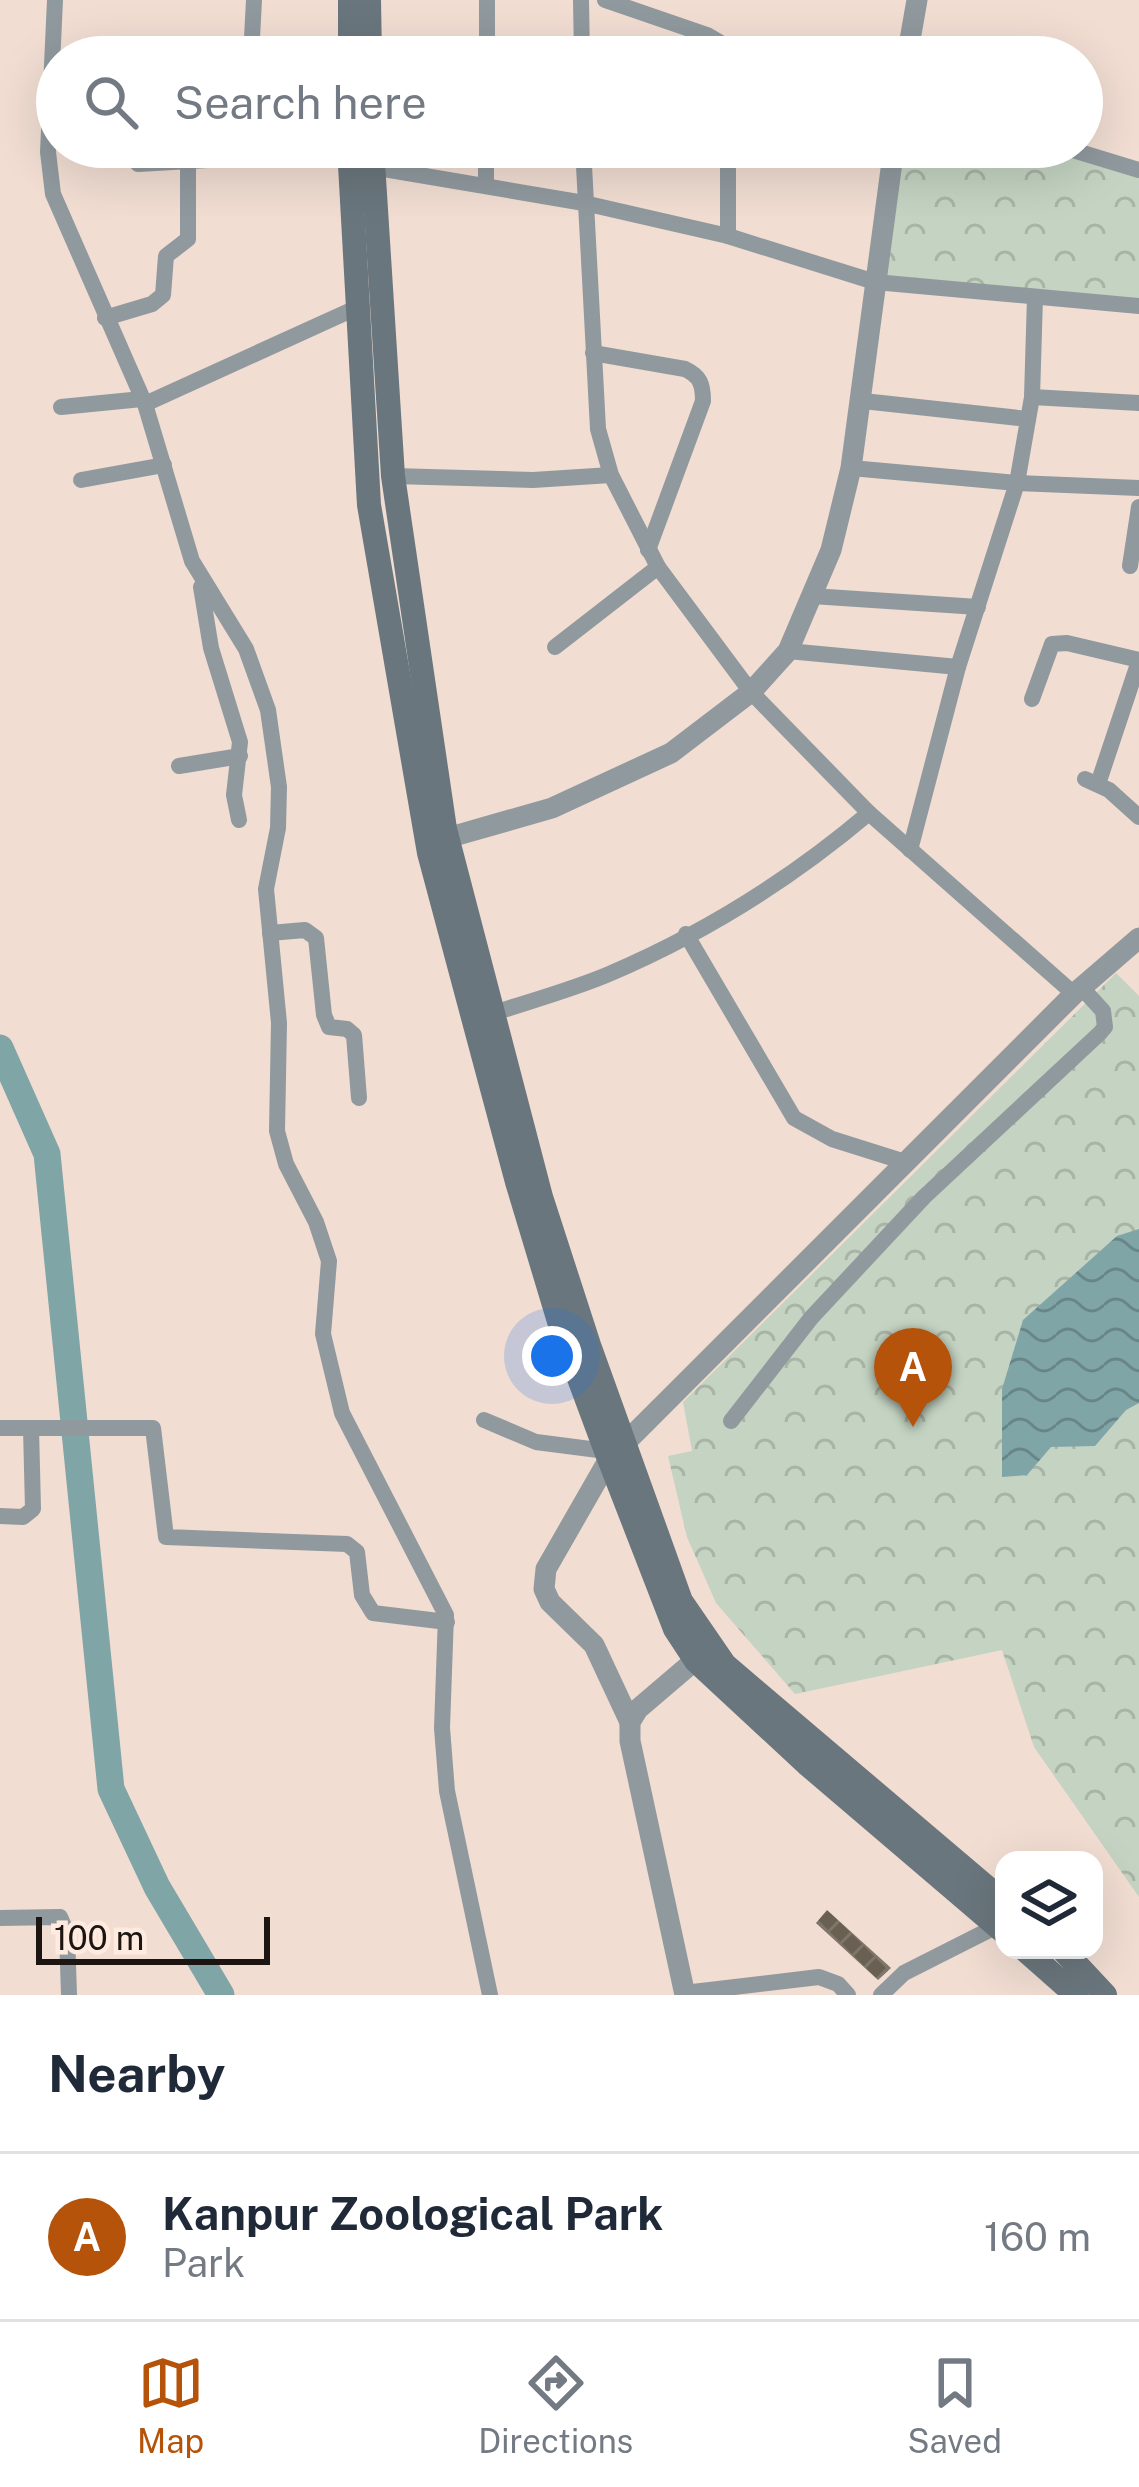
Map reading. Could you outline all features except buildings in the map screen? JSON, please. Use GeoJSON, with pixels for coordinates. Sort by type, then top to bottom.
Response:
{"type":"FeatureCollection","features":[{"type":"Feature","properties":{"kind":"main road"},"geometry":{"type":"LineString","coordinates":[[350,0],[350,36]]}},
{"type":"Feature","properties":{"kind":"main road"},"geometry":{"type":"LineString","coordinates":[[369,0],[370,36]]}},
{"type":"Feature","properties":{"kind":"main road"},"geometry":{"type":"LineString","coordinates":[[360,168],[356,308],[372,527],[438,842],[483,1017],[541,1197],[613,1451],[704,1653],[724,1665],[995,1914]]}},
{"type":"Feature","properties":{"kind":"main road"},"geometry":{"type":"LineString","coordinates":[[362,168],[438,842]]}},
{"type":"Feature","properties":{"kind":"main road"},"geometry":{"type":"LineString","coordinates":[[1035,1959],[1076,1995]]}},
{"type":"Feature","properties":{"kind":"main road"},"geometry":{"type":"LineString","coordinates":[[1071,1959],[1105,1995]]}},
{"type":"Feature","properties":{"kind":"street"},"geometry":{"type":"LineString","coordinates":[[54,36],[55,0]]}},
{"type":"Feature","properties":{"kind":"street"},"geometry":{"type":"LineString","coordinates":[[252,36],[254,0]]}},
{"type":"Feature","properties":{"kind":"street"},"geometry":{"type":"LineString","coordinates":[[487,0],[487,36]]}},
{"type":"Feature","properties":{"kind":"street"},"geometry":{"type":"LineString","coordinates":[[581,0],[582,36]]}},
{"type":"Feature","properties":{"kind":"street"},"geometry":{"type":"LineString","coordinates":[[605,0],[708,36]]}},
{"type":"Feature","properties":{"kind":"street"},"geometry":{"type":"LineString","coordinates":[[911,36],[917,0]]}},
{"type":"Feature","properties":{"kind":"street"},"geometry":{"type":"LineString","coordinates":[[1103,159],[1139,170]]}},
{"type":"Feature","properties":{"kind":"street"},"geometry":{"type":"LineString","coordinates":[[50,168],[62,219],[144,401],[199,575],[211,648],[240,742],[234,795],[239,820]]}},
{"type":"Feature","properties":{"kind":"street"},"geometry":{"type":"LineString","coordinates":[[106,318],[152,304],[163,295],[168,252],[188,239],[188,168]]}},
{"type":"Feature","properties":{"kind":"street"},"geometry":{"type":"LineString","coordinates":[[419,168],[728,236],[875,282],[1139,306]]}},
{"type":"Feature","properties":{"kind":"street"},"geometry":{"type":"LineString","coordinates":[[486,168],[486,185]]}},
{"type":"Feature","properties":{"kind":"street"},"geometry":{"type":"LineString","coordinates":[[583,168],[598,429],[611,475],[653,558],[751,692],[869,813],[1103,1011],[1105,1027],[924,1197],[812,1318],[731,1421]]}},
{"type":"Feature","properties":{"kind":"street"},"geometry":{"type":"LineString","coordinates":[[728,168],[728,236]]}},
{"type":"Feature","properties":{"kind":"street"},"geometry":{"type":"LineString","coordinates":[[438,842],[552,808],[670,753],[751,692],[788,651],[831,550],[851,468],[891,168]]}},
{"type":"Feature","properties":{"kind":"street"},"geometry":{"type":"LineString","coordinates":[[910,850],[958,667],[1017,483],[1032,397],[1035,297]]}},
{"type":"Feature","properties":{"kind":"street"},"geometry":{"type":"LineString","coordinates":[[61,407],[144,401],[356,308]]}},
{"type":"Feature","properties":{"kind":"street"},"geometry":{"type":"LineString","coordinates":[[555,647],[653,558],[703,401],[695,374],[685,369],[593,353]]}},
{"type":"Feature","properties":{"kind":"street"},"geometry":{"type":"LineString","coordinates":[[1032,397],[1139,404]]}},
{"type":"Feature","properties":{"kind":"street"},"geometry":{"type":"LineString","coordinates":[[863,401],[1028,418]]}},
{"type":"Feature","properties":{"kind":"street"},"geometry":{"type":"LineString","coordinates":[[81,480],[164,465]]}},
{"type":"Feature","properties":{"kind":"street"},"geometry":{"type":"LineString","coordinates":[[851,468],[1139,488]]}},
{"type":"Feature","properties":{"kind":"street"},"geometry":{"type":"LineString","coordinates":[[393,476],[533,480],[611,475]]}},
{"type":"Feature","properties":{"kind":"street"},"geometry":{"type":"LineString","coordinates":[[1130,566],[1139,507]]}},
{"type":"Feature","properties":{"kind":"street"},"geometry":{"type":"LineString","coordinates":[[199,575],[247,649],[268,710],[279,809],[267,875],[279,1023],[277,1131],[286,1164],[316,1222],[329,1261],[323,1334],[349,1431],[437,1594],[447,1622],[442,1728],[447,1790],[490,1995]]}},
{"type":"Feature","properties":{"kind":"street"},"geometry":{"type":"LineString","coordinates":[[812,596],[978,607]]}},
{"type":"Feature","properties":{"kind":"street"},"geometry":{"type":"LineString","coordinates":[[1032,699],[1052,644],[1067,643],[1139,660],[1091,782],[1139,817]]}},
{"type":"Feature","properties":{"kind":"street"},"geometry":{"type":"LineString","coordinates":[[788,651],[958,667]]}},
{"type":"Feature","properties":{"kind":"street"},"geometry":{"type":"LineString","coordinates":[[178,766],[240,756]]}},
{"type":"Feature","properties":{"kind":"street"},"geometry":{"type":"LineString","coordinates":[[483,1017],[608,974],[686,934],[810,863],[869,813]]}},
{"type":"Feature","properties":{"kind":"street"},"geometry":{"type":"LineString","coordinates":[[270,932],[305,930],[316,938],[326,1022],[354,1035],[359,1098]]}},
{"type":"Feature","properties":{"kind":"street"},"geometry":{"type":"LineString","coordinates":[[686,934],[794,1118],[832,1138],[905,1162]]}},
{"type":"Feature","properties":{"kind":"street"},"geometry":{"type":"LineString","coordinates":[[848,1995],[838,1984],[819,1977],[684,1994],[630,1741],[630,1722],[595,1645],[550,1602],[544,1579],[613,1451],[1078,991],[1139,938]]}},
{"type":"Feature","properties":{"kind":"street"},"geometry":{"type":"LineString","coordinates":[[484,1420],[536,1442],[613,1451]]}},
{"type":"Feature","properties":{"kind":"street"},"geometry":{"type":"LineString","coordinates":[[0,1428],[153,1428],[164,1533],[172,1539],[347,1544],[357,1552],[362,1595],[373,1612],[447,1622]]}},
{"type":"Feature","properties":{"kind":"street"},"geometry":{"type":"LineString","coordinates":[[0,1516],[23,1517],[33,1509],[31,1429]]}},
{"type":"Feature","properties":{"kind":"street"},"geometry":{"type":"LineString","coordinates":[[630,1722],[638,1709],[704,1653]]}},
{"type":"Feature","properties":{"kind":"street"},"geometry":{"type":"LineString","coordinates":[[0,1918],[60,1917],[67,1933],[69,1995]]}},
{"type":"Feature","properties":{"kind":"street"},"geometry":{"type":"LineString","coordinates":[[881,1995],[904,1973],[995,1924]]}},
{"type":"Feature","properties":{"kind":"green space"},"geometry":{"type":"Polygon","coordinates":[[[1103,160],[1139,171],[1139,306],[877,282],[886,168],[1103,168],[1103,160]]]}},
{"type":"Feature","properties":{"kind":"green space"},"geometry":{"type":"Polygon","coordinates":[[[1116,973],[1139,996],[1139,1897],[1034,1747],[1002,1650],[795,1694],[716,1603],[687,1537],[668,1456],[692,1451],[683,1402],[1116,973]]]}},
{"type":"Feature","properties":{"kind":"water"},"geometry":{"type":"Polygon","coordinates":[[[1139,1229],[1139,1403],[1126,1410],[1095,1446],[1051,1447],[1027,1475],[1002,1477],[1002,1389],[1023,1320],[1117,1236],[1139,1229]]]}},
{"type":"Feature","properties":{"kind":"waterway"},"geometry":{"type":"LineString","coordinates":[[0,1048],[47,1154],[111,1789],[157,1887],[221,1995]]}},
{"type":"Feature","properties":{"kind":"place","name":"Kanpur Zoological Park"},"geometry":{"type":"Point","coordinates":[913,1427]}}]}
